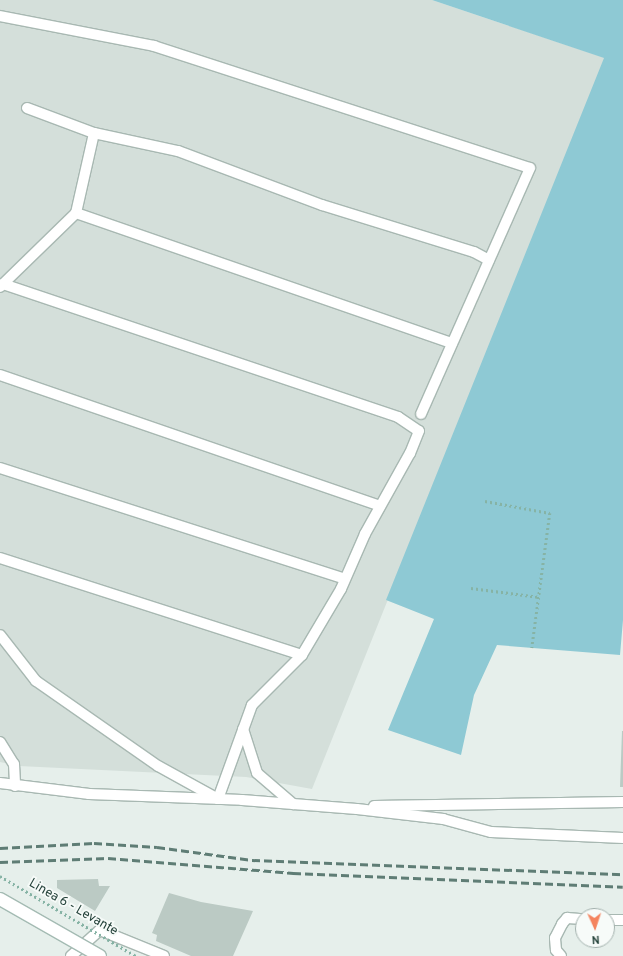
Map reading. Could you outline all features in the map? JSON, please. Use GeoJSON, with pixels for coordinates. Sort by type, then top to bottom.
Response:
{"type":"FeatureCollection","features":[{"type":"Feature","properties":{"kind":"main road"},"geometry":{"type":"LineString","coordinates":[[0,900],[100,956]]}},
{"type":"Feature","properties":{"kind":"lane"},"geometry":{"type":"LineString","coordinates":[[0,16],[154,46],[530,168],[421,414]]}},
{"type":"Feature","properties":{"kind":"lane"},"geometry":{"type":"LineString","coordinates":[[27,108],[94,133],[178,151],[322,205],[474,252],[489,260]]}},
{"type":"Feature","properties":{"kind":"lane"},"geometry":{"type":"LineString","coordinates":[[94,133],[76,213],[2,286],[398,418],[419,432],[380,506],[345,579],[302,655],[252,706],[218,799]]}},
{"type":"Feature","properties":{"kind":"lane"},"geometry":{"type":"LineString","coordinates":[[76,213],[452,343]]}},
{"type":"Feature","properties":{"kind":"lane"},"geometry":{"type":"LineString","coordinates":[[0,375],[380,506]]}},
{"type":"Feature","properties":{"kind":"lane"},"geometry":{"type":"LineString","coordinates":[[0,468],[345,579]]}},
{"type":"Feature","properties":{"kind":"lane"},"geometry":{"type":"LineString","coordinates":[[0,558],[302,655]]}},
{"type":"Feature","properties":{"kind":"lane"},"geometry":{"type":"LineString","coordinates":[[0,635],[36,681],[158,766],[218,799]]}},
{"type":"Feature","properties":{"kind":"lane"},"geometry":{"type":"LineString","coordinates":[[243,729],[257,773],[293,804]]}},
{"type":"Feature","properties":{"kind":"lane"},"geometry":{"type":"LineString","coordinates":[[0,742],[14,764],[15,786]]}},
{"type":"Feature","properties":{"kind":"lane"},"geometry":{"type":"LineString","coordinates":[[0,783],[89,794],[218,799],[324,807],[443,819],[491,832],[623,838]]}},
{"type":"Feature","properties":{"kind":"lane"},"geometry":{"type":"LineString","coordinates":[[324,807],[623,802]]}},
{"type":"Feature","properties":{"kind":"lane"},"geometry":{"type":"LineString","coordinates":[[561,956],[556,950],[555,938],[562,924],[567,918],[575,918]]}},
{"type":"Feature","properties":{"kind":"lane"},"geometry":{"type":"LineString","coordinates":[[71,956],[100,930],[164,956]]}},
{"type":"Feature","properties":{"kind":"path"},"geometry":{"type":"LineString","coordinates":[[485,501],[550,512],[540,597],[532,648]]}},
{"type":"Feature","properties":{"kind":"path"},"geometry":{"type":"LineString","coordinates":[[471,588],[540,597]]}},
{"type":"Feature","properties":{"kind":"path","name":"Linea 6 - Levante"},"geometry":{"type":"LineString","coordinates":[[0,876],[136,956]]}},
{"type":"Feature","properties":{"kind":"shaded area"},"geometry":{"type":"Polygon","coordinates":[[[0,0],[432,0],[605,58],[312,789],[246,777],[19,766],[0,762],[0,0]]]}},
{"type":"Feature","properties":{"kind":"water"},"geometry":{"type":"Polygon","coordinates":[[[432,0],[623,0],[623,620],[620,655],[497,645],[474,695],[461,755],[388,730],[434,619],[386,600],[604,58],[432,0]]]}},
{"type":"Feature","properties":{"kind":"building"},"geometry":{"type":"Polygon","coordinates":[[[622,731],[623,787],[620,787],[622,731]]]}},
{"type":"Feature","properties":{"kind":"building"},"geometry":{"type":"Polygon","coordinates":[[[98,879],[99,886],[110,886],[95,911],[57,888],[57,880],[98,879]]]}},
{"type":"Feature","properties":{"kind":"building"},"geometry":{"type":"Polygon","coordinates":[[[169,893],[201,902],[253,911],[233,956],[191,956],[156,941],[157,935],[152,933],[169,893]]]}},
{"type":"Feature","properties":{"kind":"railway"},"geometry":{"type":"LineString","coordinates":[[0,848],[94,843],[157,847],[252,860],[623,874]]}},
{"type":"Feature","properties":{"kind":"railway"},"geometry":{"type":"LineString","coordinates":[[0,862],[108,858],[293,873],[623,887]]}}]}
